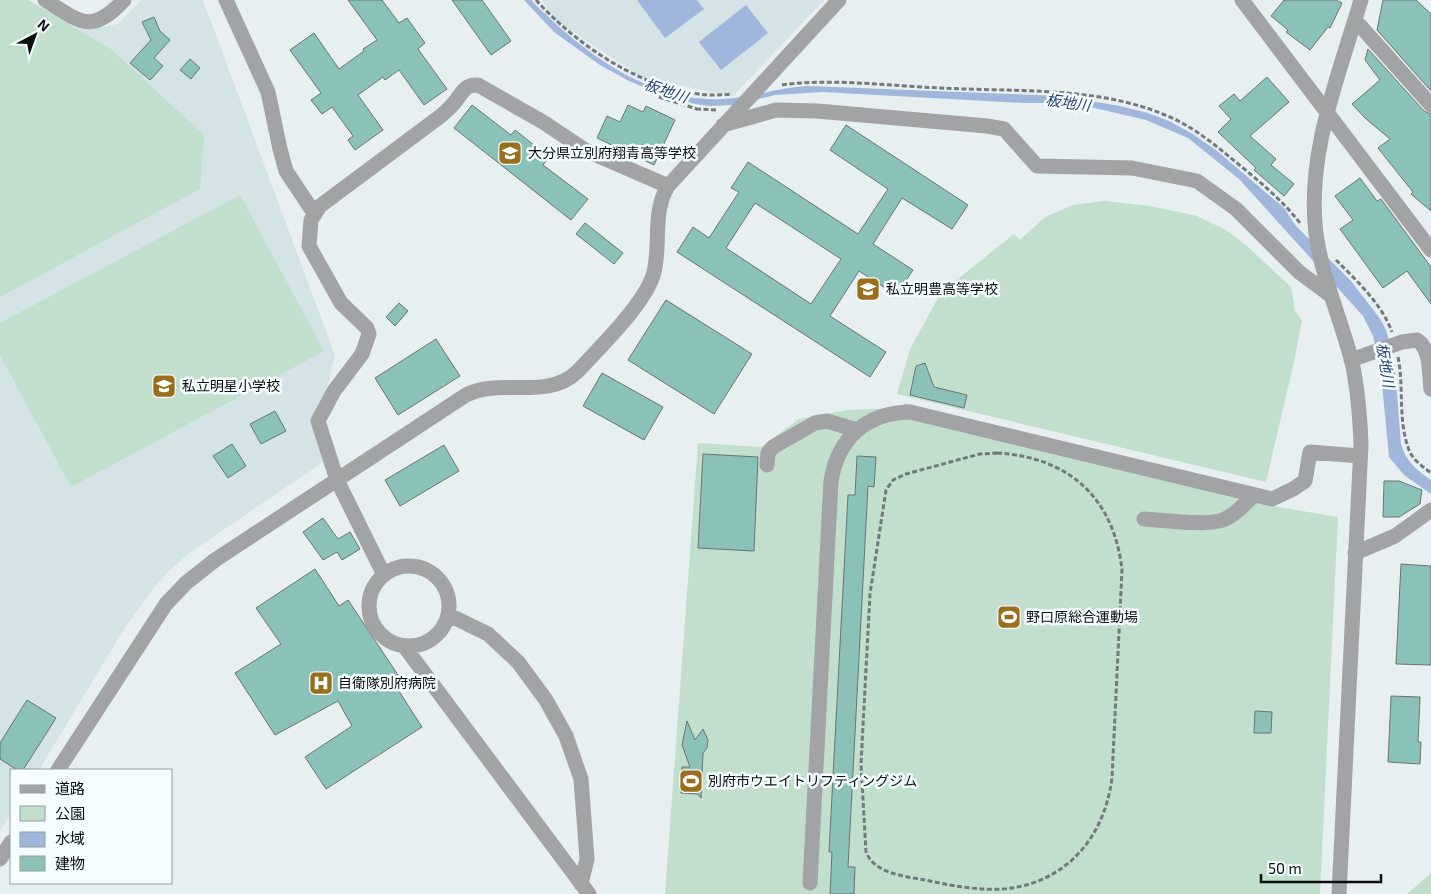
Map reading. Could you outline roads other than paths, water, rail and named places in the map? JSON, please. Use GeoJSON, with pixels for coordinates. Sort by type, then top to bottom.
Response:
{"type":"FeatureCollection","features":[{"type":"Feature","properties":{"kind":"street"},"geometry":{"type":"LineString","coordinates":[[44,0],[75,19],[92,22],[108,16],[124,0]]}},
{"type":"Feature","properties":{"kind":"street"},"geometry":{"type":"LineString","coordinates":[[226,0],[268,92],[286,171],[314,214]]}},
{"type":"Feature","properties":{"kind":"street"},"geometry":{"type":"LineString","coordinates":[[59,769],[166,604],[186,583],[214,560],[472,392],[496,388],[550,386],[573,376],[638,303],[650,283],[654,273],[656,258],[659,203],[668,186],[840,0]]}},
{"type":"Feature","properties":{"kind":"street"},"geometry":{"type":"LineString","coordinates":[[1242,0],[1431,250]]}},
{"type":"Feature","properties":{"kind":"street"},"geometry":{"type":"LineString","coordinates":[[1339,894],[1360,456],[1360,409],[1357,387],[1358,358],[1330,295],[1318,244],[1314,207],[1318,155],[1361,0]]}},
{"type":"Feature","properties":{"kind":"street"},"geometry":{"type":"LineString","coordinates":[[1355,20],[1431,105]]}},
{"type":"Feature","properties":{"kind":"street"},"geometry":{"type":"LineString","coordinates":[[384,575],[337,480],[318,421],[334,392],[362,354],[368,334],[367,328],[340,302],[309,246],[311,220],[314,214],[320,206],[442,115],[464,89],[472,85],[478,85],[543,122],[585,150],[668,186]]}},
{"type":"Feature","properties":{"kind":"street"},"geometry":{"type":"LineString","coordinates":[[724,125],[776,110],[817,111],[986,126],[1004,129],[1037,166],[1132,168],[1197,181],[1236,210],[1299,272],[1330,295]]}},
{"type":"Feature","properties":{"kind":"street"},"geometry":{"type":"LineString","coordinates":[[1358,358],[1402,342],[1417,340],[1425,348],[1431,389]]}},
{"type":"Feature","properties":{"kind":"street"},"geometry":{"type":"LineString","coordinates":[[810,883],[831,481],[837,458],[849,438],[866,423],[898,412],[910,412],[1272,499],[1294,489],[1304,481],[1310,452],[1360,456]]}},
{"type":"Feature","properties":{"kind":"street"},"geometry":{"type":"LineString","coordinates":[[767,465],[768,453],[773,448],[815,423],[827,421],[858,430]]}},
{"type":"Feature","properties":{"kind":"street"},"geometry":{"type":"LineString","coordinates":[[1144,518],[1212,522],[1232,515],[1254,495]]}},
{"type":"Feature","properties":{"kind":"street"},"geometry":{"type":"LineString","coordinates":[[1355,553],[1395,536],[1431,510]]}},
{"type":"Feature","properties":{"kind":"street"},"geometry":{"type":"LineString","coordinates":[[413,565],[426,569],[438,577],[446,588],[450,601],[449,615],[445,626],[437,636],[416,646],[404,646],[390,642],[380,633],[372,621],[369,608],[370,594],[384,575],[399,566],[413,565]]}},
{"type":"Feature","properties":{"kind":"street"},"geometry":{"type":"LineString","coordinates":[[449,615],[488,634],[518,662],[546,700],[566,736],[581,779],[587,859],[585,889]]}},
{"type":"Feature","properties":{"kind":"street"},"geometry":{"type":"LineString","coordinates":[[404,646],[585,889]]}},
{"type":"Feature","properties":{"kind":"street"},"geometry":{"type":"LineString","coordinates":[[0,859],[10,844]]}},
{"type":"Feature","properties":{"kind":"water","name":"板地川"},"geometry":{"type":"Polygon","coordinates":[[[524,0],[531,0],[571,37],[617,69],[642,82],[668,92],[695,98],[722,99],[744,97],[786,88],[808,86],[1060,96],[1120,106],[1148,113],[1169,121],[1216,150],[1284,208],[1296,226],[1351,281],[1381,320],[1387,332],[1395,368],[1401,444],[1412,465],[1431,480],[1431,494],[1404,475],[1389,457],[1381,373],[1373,336],[1363,316],[1239,179],[1188,138],[1146,120],[1086,106],[1062,103],[1023,103],[822,92],[775,95],[734,105],[709,106],[695,104],[648,89],[600,65],[554,32],[524,0]]]}},
{"type":"Feature","properties":{"kind":"water"},"geometry":{"type":"Polygon","coordinates":[[[637,0],[697,0],[704,9],[665,38],[637,0]]]}},
{"type":"Feature","properties":{"kind":"water"},"geometry":{"type":"Polygon","coordinates":[[[746,5],[768,33],[721,70],[699,42],[746,5]]]}},
{"type":"Feature","properties":{"kind":"place","name":"大分県立別府翔青高等学校"},"geometry":{"type":"Point","coordinates":[510,153]}},
{"type":"Feature","properties":{"kind":"place","name":"私立明豊高等学校"},"geometry":{"type":"Point","coordinates":[868,289]}},
{"type":"Feature","properties":{"kind":"place","name":"私立明星小学校"},"geometry":{"type":"Point","coordinates":[164,386]}},
{"type":"Feature","properties":{"kind":"place","name":"野口原総合運動場"},"geometry":{"type":"Point","coordinates":[1009,617]}},
{"type":"Feature","properties":{"kind":"place","name":"自衛隊別府病院"},"geometry":{"type":"Point","coordinates":[321,683]}},
{"type":"Feature","properties":{"kind":"place","name":"別府市ウエイトリフティングジム"},"geometry":{"type":"Point","coordinates":[691,781]}}]}
